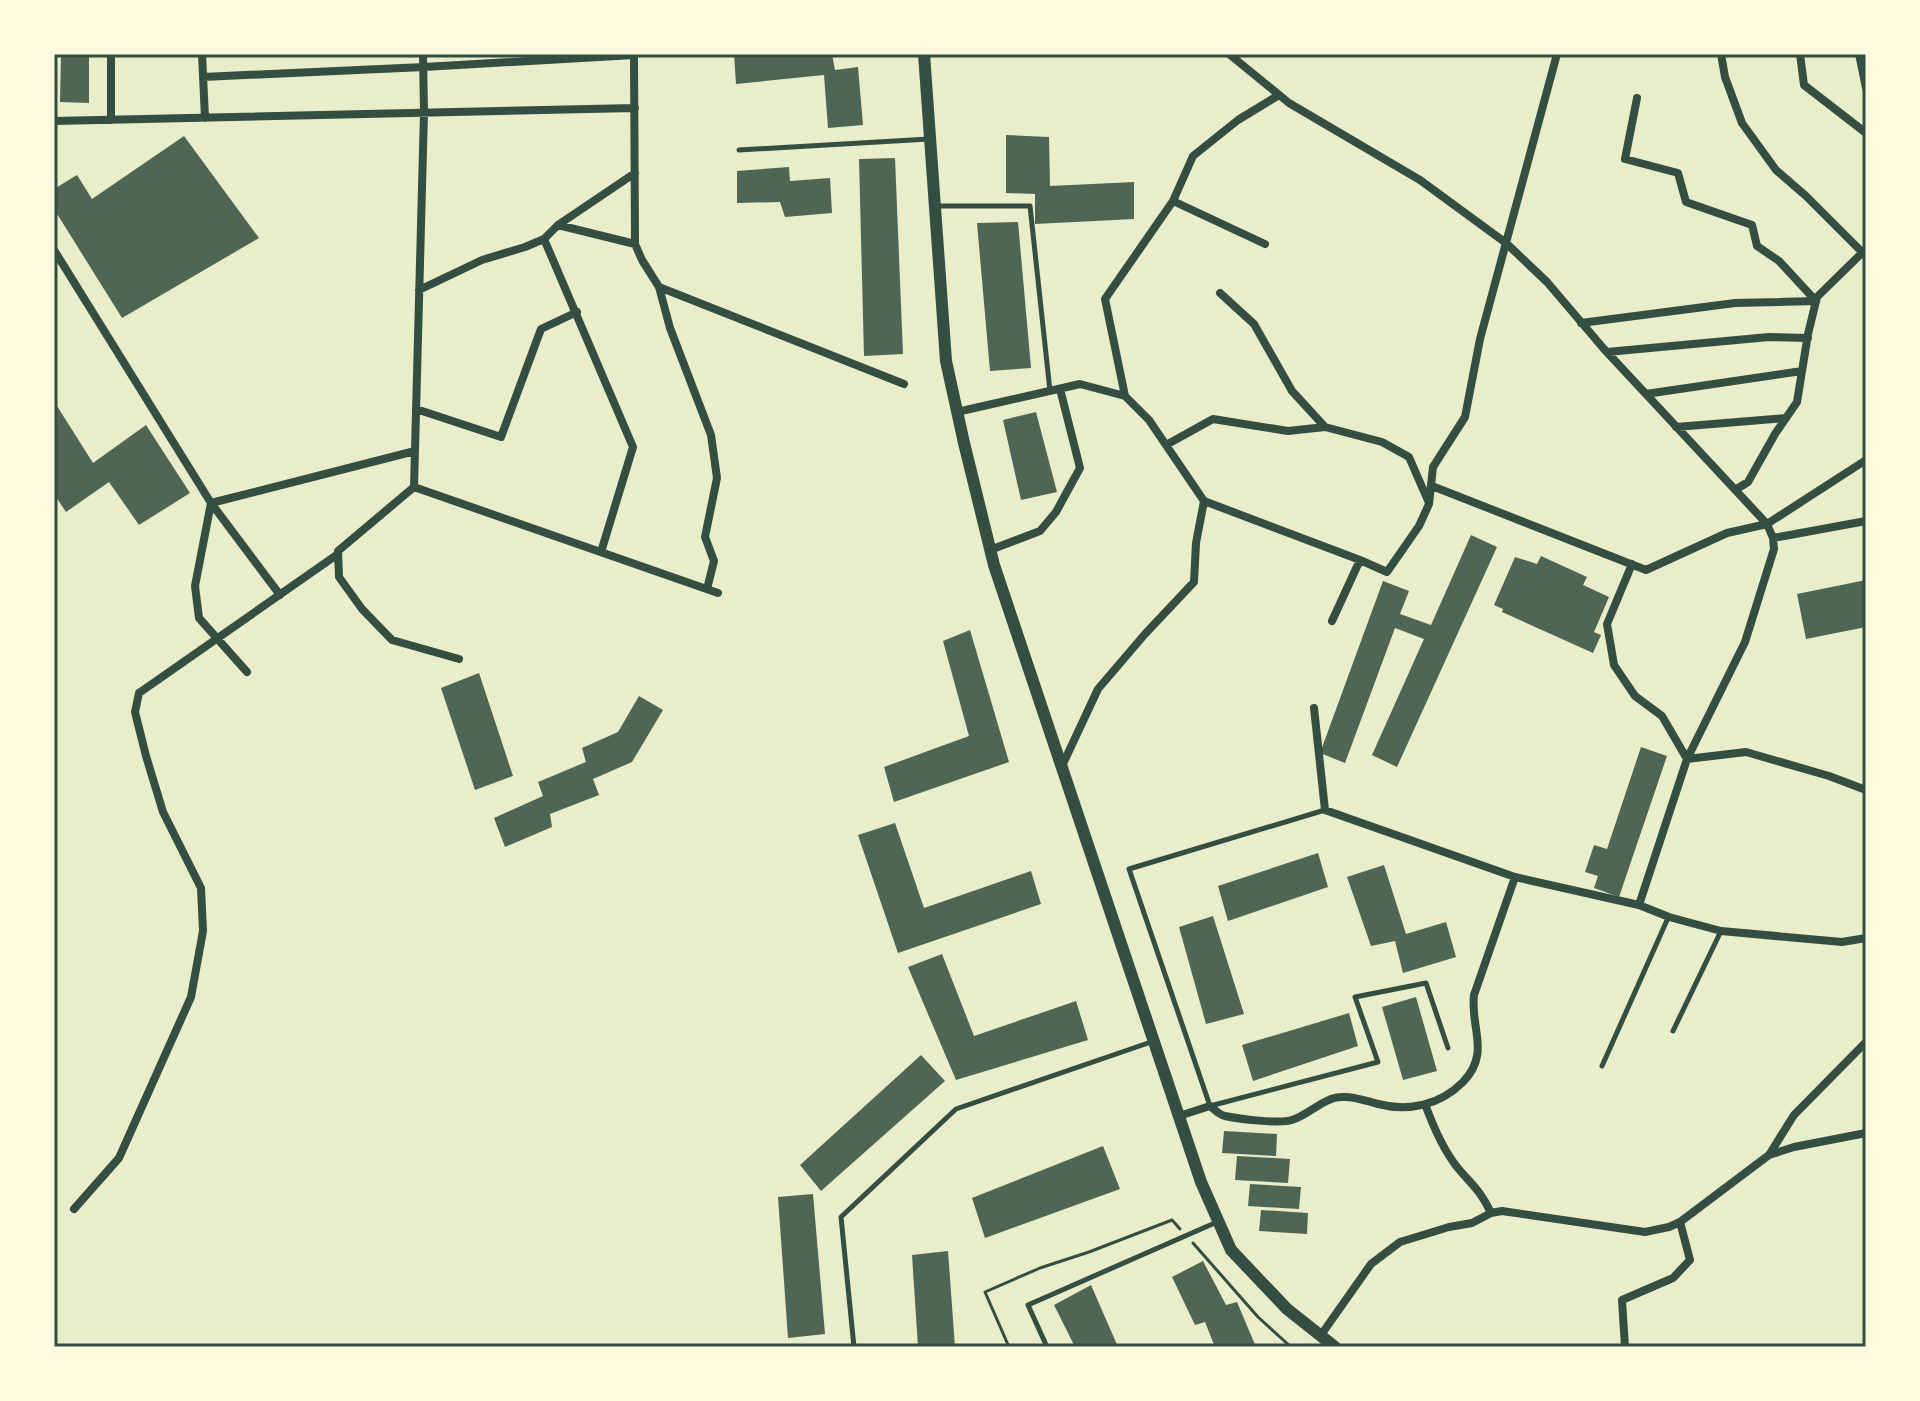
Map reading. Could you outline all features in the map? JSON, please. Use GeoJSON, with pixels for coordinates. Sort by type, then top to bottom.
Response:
{"type":"FeatureCollection","features":[{"type":"Feature","properties":{"kind":"main road"},"geometry":{"type":"LineString","coordinates":[[924,54],[946,361],[990,550],[1201,1182],[1231,1250],[1287,1309],[1335,1347]]}},
{"type":"Feature","properties":{"kind":"street"},"geometry":{"type":"LineString","coordinates":[[111,54],[111,120]]}},
{"type":"Feature","properties":{"kind":"street"},"geometry":{"type":"LineString","coordinates":[[202,54],[205,118]]}},
{"type":"Feature","properties":{"kind":"street"},"geometry":{"type":"LineString","coordinates":[[423,54],[414,487],[338,551],[339,577],[362,609],[392,640],[459,659]]}},
{"type":"Feature","properties":{"kind":"street"},"geometry":{"type":"LineString","coordinates":[[1230,54],[1289,103],[1420,180],[1506,243],[1547,282],[1607,352],[1767,524],[1774,549],[1745,642],[1687,759],[1639,905]]}},
{"type":"Feature","properties":{"kind":"street"},"geometry":{"type":"LineString","coordinates":[[1239,62],[1248,54]]}},
{"type":"Feature","properties":{"kind":"street"},"geometry":{"type":"LineString","coordinates":[[957,412],[1080,384],[1125,396],[1149,420],[1204,501],[1387,572],[1419,526],[1429,504],[1433,467],[1465,417],[1480,339],[1557,54]]}},
{"type":"Feature","properties":{"kind":"street"},"geometry":{"type":"LineString","coordinates":[[1721,54],[1725,77],[1742,123],[1776,170],[1864,251],[1817,297],[1797,402],[1748,482],[1735,490]]}},
{"type":"Feature","properties":{"kind":"street"},"geometry":{"type":"LineString","coordinates":[[1800,54],[1804,85],[1866,133]]}},
{"type":"Feature","properties":{"kind":"street"},"geometry":{"type":"LineString","coordinates":[[1859,54],[1866,88]]}},
{"type":"Feature","properties":{"kind":"street"},"geometry":{"type":"LineString","coordinates":[[203,77],[634,55],[635,244],[659,287],[670,328],[711,435],[717,478],[705,537],[714,561],[707,589]]}},
{"type":"Feature","properties":{"kind":"street"},"geometry":{"type":"LineString","coordinates":[[1125,396],[1105,299],[1173,201],[1193,156],[1238,120],[1279,95]]}},
{"type":"Feature","properties":{"kind":"street"},"geometry":{"type":"LineString","coordinates":[[1637,98],[1625,159],[1678,173],[1686,202],[1752,225],[1757,246],[1779,261],[1816,301]]}},
{"type":"Feature","properties":{"kind":"street"},"geometry":{"type":"LineString","coordinates":[[54,121],[635,108]]}},
{"type":"Feature","properties":{"kind":"street"},"geometry":{"type":"LineString","coordinates":[[419,290],[482,260],[544,239],[558,225],[635,173]]}},
{"type":"Feature","properties":{"kind":"street"},"geometry":{"type":"LineString","coordinates":[[1173,201],[1265,244]]}},
{"type":"Feature","properties":{"kind":"street"},"geometry":{"type":"LineString","coordinates":[[558,225],[635,244]]}},
{"type":"Feature","properties":{"kind":"street"},"geometry":{"type":"LineString","coordinates":[[544,239],[633,447],[601,552]]}},
{"type":"Feature","properties":{"kind":"street"},"geometry":{"type":"LineString","coordinates":[[54,250],[211,503],[280,595]]}},
{"type":"Feature","properties":{"kind":"street"},"geometry":{"type":"LineString","coordinates":[[659,287],[904,384]]}},
{"type":"Feature","properties":{"kind":"street"},"geometry":{"type":"LineString","coordinates":[[1220,293],[1254,324],[1292,391],[1325,427]]}},
{"type":"Feature","properties":{"kind":"street"},"geometry":{"type":"LineString","coordinates":[[1581,323],[1735,303],[1816,301]]}},
{"type":"Feature","properties":{"kind":"street"},"geometry":{"type":"LineString","coordinates":[[416,409],[501,437],[541,329],[577,312]]}},
{"type":"Feature","properties":{"kind":"street"},"geometry":{"type":"LineString","coordinates":[[1607,352],[1769,337],[1808,338]]}},
{"type":"Feature","properties":{"kind":"street"},"geometry":{"type":"LineString","coordinates":[[1646,394],[1802,371]]}},
{"type":"Feature","properties":{"kind":"street"},"geometry":{"type":"LineString","coordinates":[[990,550],[1040,531],[1056,512],[1080,468],[1060,389]]}},
{"type":"Feature","properties":{"kind":"street"},"geometry":{"type":"LineString","coordinates":[[1676,427],[1786,418]]}},
{"type":"Feature","properties":{"kind":"street"},"geometry":{"type":"LineString","coordinates":[[1166,445],[1213,419],[1288,431],[1325,427],[1382,442],[1409,457],[1429,504]]}},
{"type":"Feature","properties":{"kind":"street"},"geometry":{"type":"LineString","coordinates":[[211,503],[415,451]]}},
{"type":"Feature","properties":{"kind":"street"},"geometry":{"type":"LineString","coordinates":[[1432,486],[1646,570],[1727,533],[1767,524],[1866,460]]}},
{"type":"Feature","properties":{"kind":"street"},"geometry":{"type":"LineString","coordinates":[[414,487],[718,593]]}},
{"type":"Feature","properties":{"kind":"street"},"geometry":{"type":"LineString","coordinates":[[1062,766],[1098,689],[1194,582],[1196,543],[1204,501]]}},
{"type":"Feature","properties":{"kind":"street"},"geometry":{"type":"LineString","coordinates":[[211,503],[195,586],[199,618],[247,672]]}},
{"type":"Feature","properties":{"kind":"street"},"geometry":{"type":"LineString","coordinates":[[1773,538],[1866,521]]}},
{"type":"Feature","properties":{"kind":"street"},"geometry":{"type":"LineString","coordinates":[[74,1209],[119,1158],[191,997],[203,931],[201,888],[163,812],[146,756],[135,712],[139,693],[338,554]]}},
{"type":"Feature","properties":{"kind":"street"},"geometry":{"type":"LineString","coordinates":[[1332,621],[1360,560]]}},
{"type":"Feature","properties":{"kind":"street"},"geometry":{"type":"LineString","coordinates":[[1632,564],[1607,624],[1614,665],[1635,696],[1662,716],[1687,759]]}},
{"type":"Feature","properties":{"kind":"street"},"geometry":{"type":"LineString","coordinates":[[1314,708],[1325,810],[1515,877],[1639,905],[1721,931],[1842,942],[1866,938]]}},
{"type":"Feature","properties":{"kind":"street"},"geometry":{"type":"LineString","coordinates":[[1687,759],[1746,752],[1866,790]]}},
{"type":"Feature","properties":{"kind":"street"},"geometry":{"type":"LineString","coordinates":[[1179,1116],[1210,1106],[1222,1116],[1291,1121],[1340,1096],[1399,1107],[1434,1103],[1450,1093],[1477,1063],[1480,1048],[1472,1009],[1474,995],[1515,877]]}},
{"type":"Feature","properties":{"kind":"street"},"geometry":{"type":"LineString","coordinates":[[1769,1155],[1794,1115],[1866,1042]]}},
{"type":"Feature","properties":{"kind":"street"},"geometry":{"type":"LineString","coordinates":[[1425,1104],[1436,1133],[1457,1167],[1483,1196],[1491,1213]]}},
{"type":"Feature","properties":{"kind":"street"},"geometry":{"type":"LineString","coordinates":[[1321,1335],[1371,1264],[1400,1242],[1472,1223],[1502,1211],[1645,1232],[1669,1227],[1769,1155],[1866,1133]]}},
{"type":"Feature","properties":{"kind":"street"},"geometry":{"type":"LineString","coordinates":[[1625,1347],[1622,1300],[1673,1278],[1690,1260],[1680,1222]]}},
{"type":"Feature","properties":{"kind":"lane"},"geometry":{"type":"LineString","coordinates":[[739,150],[930,139]]}},
{"type":"Feature","properties":{"kind":"lane"},"geometry":{"type":"LineString","coordinates":[[935,206],[1030,206],[1050,391]]}},
{"type":"Feature","properties":{"kind":"lane"},"geometry":{"type":"LineString","coordinates":[[1325,810],[1129,869],[1210,1106],[1378,1062],[1355,997],[1426,983],[1448,1048]]}},
{"type":"Feature","properties":{"kind":"lane"},"geometry":{"type":"LineString","coordinates":[[1602,1066],[1669,917]]}},
{"type":"Feature","properties":{"kind":"lane"},"geometry":{"type":"LineString","coordinates":[[1673,1031],[1721,931]]}},
{"type":"Feature","properties":{"kind":"lane"},"geometry":{"type":"LineString","coordinates":[[854,1347],[841,1217],[956,1109],[1155,1040]]}},
{"type":"Feature","properties":{"kind":"lane"},"geometry":{"type":"LineString","coordinates":[[1047,1347],[1028,1305],[1218,1221]]}},
{"type":"Feature","properties":{"kind":"path"},"geometry":{"type":"LineString","coordinates":[[1009,1347],[985,1292],[1040,1268],[1172,1220],[1181,1230]]}},
{"type":"Feature","properties":{"kind":"path"},"geometry":{"type":"LineString","coordinates":[[1190,1241],[1258,1317],[1291,1347]]}},
{"type":"Feature","properties":{"kind":"building"},"geometry":{"type":"Polygon","coordinates":[[[61,54],[89,54],[89,103],[60,102],[61,54]]]}},
{"type":"Feature","properties":{"kind":"building"},"geometry":{"type":"Polygon","coordinates":[[[734,54],[832,54],[835,70],[858,67],[863,125],[828,128],[824,75],[736,84],[734,54]]]}},
{"type":"Feature","properties":{"kind":"building"},"geometry":{"type":"Polygon","coordinates":[[[1006,135],[1049,137],[1050,186],[1134,182],[1134,219],[1035,224],[1035,194],[1006,193],[1006,135]]]}},
{"type":"Feature","properties":{"kind":"building"},"geometry":{"type":"Polygon","coordinates":[[[184,136],[259,238],[122,318],[54,209],[54,189],[77,175],[92,199],[184,136]]]}},
{"type":"Feature","properties":{"kind":"building"},"geometry":{"type":"Polygon","coordinates":[[[895,158],[903,354],[864,356],[859,159],[895,158]]]}},
{"type":"Feature","properties":{"kind":"building"},"geometry":{"type":"Polygon","coordinates":[[[789,167],[790,181],[830,178],[832,213],[785,217],[780,202],[737,203],[737,171],[789,167]]]}},
{"type":"Feature","properties":{"kind":"building"},"geometry":{"type":"Polygon","coordinates":[[[1018,222],[1031,368],[990,371],[977,223],[1018,222]]]}},
{"type":"Feature","properties":{"kind":"building"},"geometry":{"type":"Polygon","coordinates":[[[57,406],[93,463],[146,425],[190,493],[139,525],[109,482],[66,512],[54,494],[54,409],[57,406]]]}},
{"type":"Feature","properties":{"kind":"building"},"geometry":{"type":"Polygon","coordinates":[[[1036,412],[1057,492],[1021,500],[1003,420],[1036,412]]]}},
{"type":"Feature","properties":{"kind":"building"},"geometry":{"type":"Polygon","coordinates":[[[1471,535],[1497,547],[1397,767],[1372,755],[1424,639],[1395,628],[1345,763],[1320,753],[1383,581],[1409,591],[1400,614],[1431,625],[1471,535]]]}},
{"type":"Feature","properties":{"kind":"building"},"geometry":{"type":"Polygon","coordinates":[[[1541,556],[1587,577],[1583,585],[1609,597],[1594,632],[1601,635],[1593,653],[1502,612],[1503,609],[1494,605],[1515,557],[1537,564],[1541,556]]]}},
{"type":"Feature","properties":{"kind":"building"},"geometry":{"type":"Polygon","coordinates":[[[1866,580],[1866,627],[1806,639],[1797,594],[1866,580]]]}},
{"type":"Feature","properties":{"kind":"building"},"geometry":{"type":"Polygon","coordinates":[[[970,630],[1009,762],[894,802],[884,767],[969,736],[943,641],[970,630]]]}},
{"type":"Feature","properties":{"kind":"building"},"geometry":{"type":"Polygon","coordinates":[[[479,673],[513,776],[475,790],[441,688],[479,673]]]}},
{"type":"Feature","properties":{"kind":"building"},"geometry":{"type":"Polygon","coordinates":[[[639,696],[663,710],[632,762],[593,779],[599,795],[550,814],[552,827],[505,847],[494,818],[543,796],[538,782],[586,762],[582,748],[618,732],[639,696]]]}},
{"type":"Feature","properties":{"kind":"building"},"geometry":{"type":"Polygon","coordinates":[[[1641,747],[1667,756],[1619,897],[1594,888],[1598,876],[1585,872],[1594,845],[1607,849],[1641,747]]]}},
{"type":"Feature","properties":{"kind":"building"},"geometry":{"type":"Polygon","coordinates":[[[895,823],[924,908],[1031,871],[1041,904],[898,953],[858,835],[895,823]]]}},
{"type":"Feature","properties":{"kind":"building"},"geometry":{"type":"Polygon","coordinates":[[[1318,853],[1328,887],[1228,921],[1218,886],[1318,853]]]}},
{"type":"Feature","properties":{"kind":"building"},"geometry":{"type":"Polygon","coordinates":[[[1384,865],[1406,934],[1446,922],[1456,957],[1403,973],[1395,941],[1371,946],[1347,877],[1384,865]]]}},
{"type":"Feature","properties":{"kind":"building"},"geometry":{"type":"Polygon","coordinates":[[[1213,916],[1244,1014],[1206,1024],[1179,927],[1213,916]]]}},
{"type":"Feature","properties":{"kind":"building"},"geometry":{"type":"Polygon","coordinates":[[[942,954],[974,1036],[1076,1001],[1088,1040],[956,1080],[908,967],[942,954]]]}},
{"type":"Feature","properties":{"kind":"building"},"geometry":{"type":"Polygon","coordinates":[[[1416,997],[1437,1071],[1403,1080],[1382,1007],[1416,997]]]}},
{"type":"Feature","properties":{"kind":"building"},"geometry":{"type":"Polygon","coordinates":[[[1349,1013],[1358,1046],[1253,1081],[1242,1045],[1349,1013]]]}},
{"type":"Feature","properties":{"kind":"building"},"geometry":{"type":"Polygon","coordinates":[[[921,1055],[945,1081],[821,1191],[800,1165],[921,1055]]]}},
{"type":"Feature","properties":{"kind":"building"},"geometry":{"type":"Polygon","coordinates":[[[1224,1131],[1277,1134],[1276,1156],[1222,1153],[1224,1131]]]}},
{"type":"Feature","properties":{"kind":"building"},"geometry":{"type":"Polygon","coordinates":[[[1103,1146],[1120,1189],[985,1238],[972,1198],[1103,1146]]]}},
{"type":"Feature","properties":{"kind":"building"},"geometry":{"type":"Polygon","coordinates":[[[1237,1156],[1290,1159],[1288,1183],[1235,1180],[1237,1156]]]}},
{"type":"Feature","properties":{"kind":"building"},"geometry":{"type":"Polygon","coordinates":[[[1250,1184],[1301,1187],[1299,1209],[1248,1206],[1250,1184]]]}},
{"type":"Feature","properties":{"kind":"building"},"geometry":{"type":"Polygon","coordinates":[[[813,1194],[825,1334],[788,1338],[778,1197],[813,1194]]]}},
{"type":"Feature","properties":{"kind":"building"},"geometry":{"type":"Polygon","coordinates":[[[1261,1210],[1308,1213],[1307,1234],[1259,1231],[1261,1210]]]}},
{"type":"Feature","properties":{"kind":"building"},"geometry":{"type":"Polygon","coordinates":[[[948,1251],[955,1347],[918,1347],[912,1255],[948,1251]]]}},
{"type":"Feature","properties":{"kind":"building"},"geometry":{"type":"Polygon","coordinates":[[[1203,1261],[1226,1305],[1237,1302],[1256,1347],[1215,1347],[1205,1322],[1195,1325],[1172,1277],[1203,1261]]]}},
{"type":"Feature","properties":{"kind":"building"},"geometry":{"type":"Polygon","coordinates":[[[1091,1285],[1118,1347],[1075,1347],[1054,1305],[1091,1285]]]}}]}
